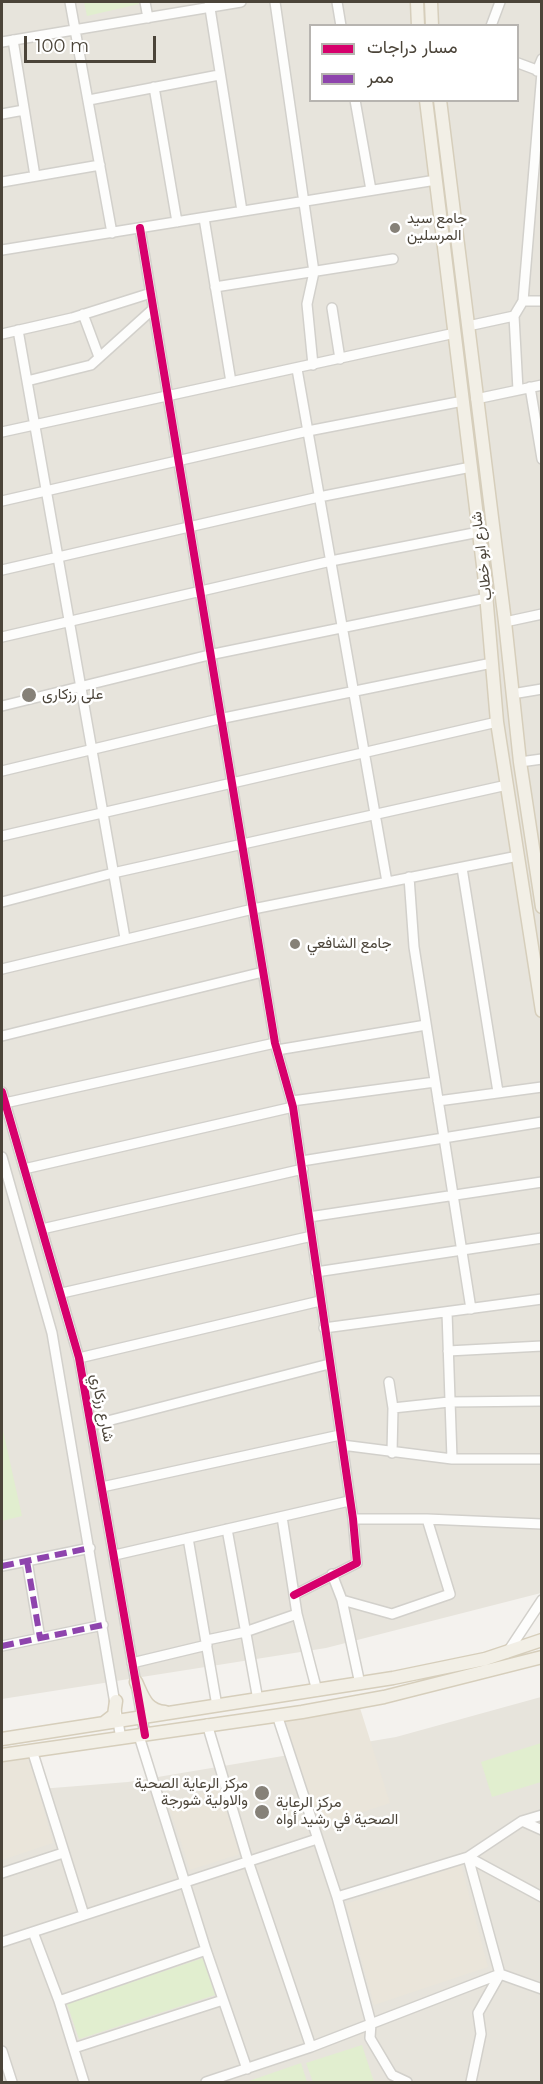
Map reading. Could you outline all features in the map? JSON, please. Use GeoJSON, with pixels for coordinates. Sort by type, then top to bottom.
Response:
{"type":"FeatureCollection","features":[{"type":"Feature","properties":{"kind":"main road"},"geometry":{"type":"LineString","coordinates":[[417,2],[418,24]]}},
{"type":"Feature","properties":{"kind":"main road"},"geometry":{"type":"LineString","coordinates":[[431,2],[432,24]]}},
{"type":"Feature","properties":{"kind":"main road","name":"شارع ابو خطاب"},"geometry":{"type":"LineString","coordinates":[[426,102],[487,598],[497,722],[542,1011]]}},
{"type":"Feature","properties":{"kind":"main road","name":"شارع ابو خطاب"},"geometry":{"type":"LineString","coordinates":[[440,102],[505,622],[524,799],[542,907]]}},
{"type":"Feature","properties":{"kind":"main road"},"geometry":{"type":"LineString","coordinates":[[466,429],[479,426]]}},
{"type":"Feature","properties":{"kind":"main road"},"geometry":{"type":"LineString","coordinates":[[509,802],[524,799]]}},
{"type":"Feature","properties":{"kind":"main road"},"geometry":{"type":"LineString","coordinates":[[2,1739],[360,1684],[507,1653],[542,1640]]}},
{"type":"Feature","properties":{"kind":"main road"},"geometry":{"type":"LineString","coordinates":[[2,1755],[103,1742],[384,1697],[542,1657]]}},
{"type":"Feature","properties":{"kind":"main road"},"geometry":{"type":"LineString","coordinates":[[136,1682],[150,1707],[161,1712],[178,1712]]}},
{"type":"Feature","properties":{"kind":"main road"},"geometry":{"type":"LineString","coordinates":[[100,1724],[114,1715],[116,1701]]}},
{"type":"Feature","properties":{"kind":"main road"},"geometry":{"type":"LineString","coordinates":[[164,1714],[158,1719],[158,1725],[168,1731]]}},
{"type":"Feature","properties":{"kind":"main road"},"geometry":{"type":"LineString","coordinates":[[100,1724],[111,1730],[109,1737],[103,1742]]}},
{"type":"Feature","properties":{"kind":"street"},"geometry":{"type":"LineString","coordinates":[[70,2],[112,233]]}},
{"type":"Feature","properties":{"kind":"street"},"geometry":{"type":"LineString","coordinates":[[145,2],[148,18]]}},
{"type":"Feature","properties":{"kind":"street"},"geometry":{"type":"LineString","coordinates":[[2,42],[148,18],[209,4],[241,2]]}},
{"type":"Feature","properties":{"kind":"street"},"geometry":{"type":"LineString","coordinates":[[275,2],[314,272],[307,304],[313,365]]}},
{"type":"Feature","properties":{"kind":"street"},"geometry":{"type":"LineString","coordinates":[[337,2],[341,24]]}},
{"type":"Feature","properties":{"kind":"street"},"geometry":{"type":"LineString","coordinates":[[492,24],[500,2]]}},
{"type":"Feature","properties":{"kind":"street"},"geometry":{"type":"LineString","coordinates":[[209,4],[242,211]]}},
{"type":"Feature","properties":{"kind":"street"},"geometry":{"type":"LineString","coordinates":[[13,40],[35,176]]}},
{"type":"Feature","properties":{"kind":"street"},"geometry":{"type":"LineString","coordinates":[[518,390],[514,316],[523,301],[539,71],[542,59]]}},
{"type":"Feature","properties":{"kind":"street"},"geometry":{"type":"LineString","coordinates":[[519,63],[539,71]]}},
{"type":"Feature","properties":{"kind":"street"},"geometry":{"type":"LineString","coordinates":[[89,100],[219,75]]}},
{"type":"Feature","properties":{"kind":"street"},"geometry":{"type":"LineString","coordinates":[[154,87],[177,222]]}},
{"type":"Feature","properties":{"kind":"street"},"geometry":{"type":"LineString","coordinates":[[355,102],[371,190]]}},
{"type":"Feature","properties":{"kind":"street"},"geometry":{"type":"LineString","coordinates":[[2,114],[24,110]]}},
{"type":"Feature","properties":{"kind":"street"},"geometry":{"type":"LineString","coordinates":[[2,182],[100,165]]}},
{"type":"Feature","properties":{"kind":"street"},"geometry":{"type":"LineString","coordinates":[[2,250],[436,180]]}},
{"type":"Feature","properties":{"kind":"street"},"geometry":{"type":"LineString","coordinates":[[531,184],[542,184]]}},
{"type":"Feature","properties":{"kind":"street"},"geometry":{"type":"LineString","coordinates":[[204,218],[231,382]]}},
{"type":"Feature","properties":{"kind":"street"},"geometry":{"type":"LineString","coordinates":[[140,228],[219,719],[276,1047],[293,1104],[353,1519],[357,1563],[294,1595]]}},
{"type":"Feature","properties":{"kind":"street"},"geometry":{"type":"LineString","coordinates":[[215,287],[393,259]]}},
{"type":"Feature","properties":{"kind":"street"},"geometry":{"type":"LineString","coordinates":[[2,334],[83,314],[151,293]]}},
{"type":"Feature","properties":{"kind":"street"},"geometry":{"type":"LineString","coordinates":[[523,301],[542,301]]}},
{"type":"Feature","properties":{"kind":"street"},"geometry":{"type":"LineString","coordinates":[[332,308],[340,359]]}},
{"type":"Feature","properties":{"kind":"street"},"geometry":{"type":"LineString","coordinates":[[27,381],[91,365],[153,309]]}},
{"type":"Feature","properties":{"kind":"street"},"geometry":{"type":"LineString","coordinates":[[83,314],[99,357]]}},
{"type":"Feature","properties":{"kind":"street"},"geometry":{"type":"LineString","coordinates":[[468,326],[514,316]]}},
{"type":"Feature","properties":{"kind":"street"},"geometry":{"type":"LineString","coordinates":[[18,330],[125,938]]}},
{"type":"Feature","properties":{"kind":"street"},"geometry":{"type":"LineString","coordinates":[[2,432],[455,333]]}},
{"type":"Feature","properties":{"kind":"street"},"geometry":{"type":"LineString","coordinates":[[297,369],[387,882]]}},
{"type":"Feature","properties":{"kind":"street"},"geometry":{"type":"LineString","coordinates":[[476,399],[542,385]]}},
{"type":"Feature","properties":{"kind":"street"},"geometry":{"type":"LineString","coordinates":[[530,387],[542,459]]}},
{"type":"Feature","properties":{"kind":"street"},"geometry":{"type":"LineString","coordinates":[[2,501],[308,431],[463,401]]}},
{"type":"Feature","properties":{"kind":"street"},"geometry":{"type":"LineString","coordinates":[[2,570],[320,497],[471,466]]}},
{"type":"Feature","properties":{"kind":"street"},"geometry":{"type":"LineString","coordinates":[[2,637],[331,561],[479,532]]}},
{"type":"Feature","properties":{"kind":"street"},"geometry":{"type":"LineString","coordinates":[[2,706],[209,655],[487,598]]}},
{"type":"Feature","properties":{"kind":"street"},"geometry":{"type":"LineString","coordinates":[[505,622],[542,614]]}},
{"type":"Feature","properties":{"kind":"street"},"geometry":{"type":"LineString","coordinates":[[2,771],[219,719],[492,663]]}},
{"type":"Feature","properties":{"kind":"street"},"geometry":{"type":"LineString","coordinates":[[513,694],[542,689]]}},
{"type":"Feature","properties":{"kind":"street"},"geometry":{"type":"LineString","coordinates":[[2,836],[497,722]]}},
{"type":"Feature","properties":{"kind":"street"},"geometry":{"type":"LineString","coordinates":[[520,762],[542,759]]}},
{"type":"Feature","properties":{"kind":"street"},"geometry":{"type":"LineString","coordinates":[[2,902],[113,873],[507,786]]}},
{"type":"Feature","properties":{"kind":"street"},"geometry":{"type":"LineString","coordinates":[[2,969],[252,909],[519,856]]}},
{"type":"Feature","properties":{"kind":"street"},"geometry":{"type":"LineString","coordinates":[[462,868],[498,1092]]}},
{"type":"Feature","properties":{"kind":"street"},"geometry":{"type":"LineString","coordinates":[[409,877],[414,947],[471,1309]]}},
{"type":"Feature","properties":{"kind":"street"},"geometry":{"type":"LineString","coordinates":[[2,1036],[263,972]]}},
{"type":"Feature","properties":{"kind":"street"},"geometry":{"type":"LineString","coordinates":[[5,1103],[276,1047],[426,1025]]}},
{"type":"Feature","properties":{"kind":"street"},"geometry":{"type":"LineString","coordinates":[[24,1169],[293,1104],[435,1082]]}},
{"type":"Feature","properties":{"kind":"street"},"geometry":{"type":"LineString","coordinates":[[438,1101],[542,1087]]}},
{"type":"Feature","properties":{"kind":"street","name":"شارع رزكاري"},"geometry":{"type":"LineString","coordinates":[[2,1092],[79,1358],[115,1555],[142,1717],[142,1735],[206,1950],[247,2069]]}},
{"type":"Feature","properties":{"kind":"street"},"geometry":{"type":"LineString","coordinates":[[42,1229],[302,1165],[444,1137],[542,1122]]}},
{"type":"Feature","properties":{"kind":"street"},"geometry":{"type":"LineString","coordinates":[[2,1157],[52,1334],[121,1739]]}},
{"type":"Feature","properties":{"kind":"street"},"geometry":{"type":"LineString","coordinates":[[309,1217],[542,1182]]}},
{"type":"Feature","properties":{"kind":"street"},"geometry":{"type":"LineString","coordinates":[[62,1293],[312,1236]]}},
{"type":"Feature","properties":{"kind":"street"},"geometry":{"type":"LineString","coordinates":[[316,1272],[542,1238]]}},
{"type":"Feature","properties":{"kind":"street"},"geometry":{"type":"LineString","coordinates":[[324,1328],[542,1299]]}},
{"type":"Feature","properties":{"kind":"street"},"geometry":{"type":"LineString","coordinates":[[79,1358],[320,1301]]}},
{"type":"Feature","properties":{"kind":"street"},"geometry":{"type":"LineString","coordinates":[[447,1312],[452,1459]]}},
{"type":"Feature","properties":{"kind":"street"},"geometry":{"type":"LineString","coordinates":[[52,1334],[72,1329]]}},
{"type":"Feature","properties":{"kind":"street"},"geometry":{"type":"LineString","coordinates":[[448,1352],[542,1346]]}},
{"type":"Feature","properties":{"kind":"street"},"geometry":{"type":"LineString","coordinates":[[92,1425],[329,1364]]}},
{"type":"Feature","properties":{"kind":"street"},"geometry":{"type":"LineString","coordinates":[[389,1382],[393,1408],[392,1453]]}},
{"type":"Feature","properties":{"kind":"street"},"geometry":{"type":"LineString","coordinates":[[393,1408],[449,1402],[542,1401]]}},
{"type":"Feature","properties":{"kind":"street"},"geometry":{"type":"LineString","coordinates":[[102,1487],[340,1435]]}},
{"type":"Feature","properties":{"kind":"street"},"geometry":{"type":"LineString","coordinates":[[342,1445],[452,1459],[542,1458]]}},
{"type":"Feature","properties":{"kind":"street"},"geometry":{"type":"LineString","coordinates":[[115,1555],[349,1501]]}},
{"type":"Feature","properties":{"kind":"street"},"geometry":{"type":"LineString","coordinates":[[282,1516],[297,1614],[317,1691]]}},
{"type":"Feature","properties":{"kind":"street"},"geometry":{"type":"LineString","coordinates":[[353,1519],[427,1519],[542,1524]]}},
{"type":"Feature","properties":{"kind":"street"},"geometry":{"type":"LineString","coordinates":[[342,1600],[392,1614],[450,1594],[427,1519]]}},
{"type":"Feature","properties":{"kind":"street"},"geometry":{"type":"LineString","coordinates":[[227,1529],[258,1700]]}},
{"type":"Feature","properties":{"kind":"street"},"geometry":{"type":"LineString","coordinates":[[188,1538],[217,1706]]}},
{"type":"Feature","properties":{"kind":"street"},"geometry":{"type":"LineString","coordinates":[[2,1566],[90,1548]]}},
{"type":"Feature","properties":{"kind":"street"},"geometry":{"type":"LineString","coordinates":[[27,1561],[40,1638]]}},
{"type":"Feature","properties":{"kind":"street"},"geometry":{"type":"LineString","coordinates":[[332,1574],[342,1600],[360,1684]]}},
{"type":"Feature","properties":{"kind":"street"},"geometry":{"type":"LineString","coordinates":[[507,1653],[542,1600]]}},
{"type":"Feature","properties":{"kind":"street"},"geometry":{"type":"LineString","coordinates":[[132,1663],[245,1632],[297,1614]]}},
{"type":"Feature","properties":{"kind":"street"},"geometry":{"type":"LineString","coordinates":[[2,1646],[103,1625]]}},
{"type":"Feature","properties":{"kind":"street"},"geometry":{"type":"LineString","coordinates":[[277,1715],[337,1897],[371,2023],[370,2038],[392,2074],[407,2082]]}},
{"type":"Feature","properties":{"kind":"street"},"geometry":{"type":"LineString","coordinates":[[207,1724],[248,1862],[311,2047]]}},
{"type":"Feature","properties":{"kind":"street"},"geometry":{"type":"LineString","coordinates":[[32,1750],[84,1916]]}},
{"type":"Feature","properties":{"kind":"street"},"geometry":{"type":"LineString","coordinates":[[337,1897],[468,1857],[522,1821],[542,1815]]}},
{"type":"Feature","properties":{"kind":"street"},"geometry":{"type":"LineString","coordinates":[[522,1821],[542,1830]]}},
{"type":"Feature","properties":{"kind":"street"},"geometry":{"type":"LineString","coordinates":[[2,1942],[317,1839]]}},
{"type":"Feature","properties":{"kind":"street"},"geometry":{"type":"LineString","coordinates":[[2,1873],[63,1853]]}},
{"type":"Feature","properties":{"kind":"street"},"geometry":{"type":"LineString","coordinates":[[468,1857],[542,1897]]}},
{"type":"Feature","properties":{"kind":"street"},"geometry":{"type":"LineString","coordinates":[[468,1857],[500,1974],[478,2013],[481,2034],[471,2082]]}},
{"type":"Feature","properties":{"kind":"street"},"geometry":{"type":"LineString","coordinates":[[33,1932],[59,2001],[84,2082]]}},
{"type":"Feature","properties":{"kind":"street"},"geometry":{"type":"LineString","coordinates":[[59,2001],[206,1950]]}},
{"type":"Feature","properties":{"kind":"street"},"geometry":{"type":"LineString","coordinates":[[206,2082],[224,2080],[247,2069],[311,2047],[500,1974],[542,1989]]}},
{"type":"Feature","properties":{"kind":"street"},"geometry":{"type":"LineString","coordinates":[[74,2048],[223,2000]]}},
{"type":"Feature","properties":{"kind":"street"},"geometry":{"type":"LineString","coordinates":[[2,2051],[12,2082]]}},
{"type":"Feature","properties":{"kind":"shaded area"},"geometry":{"type":"Polygon","coordinates":[[[2,2],[541,2],[541,1593],[326,1648],[2,1699],[2,2]]]}},
{"type":"Feature","properties":{"kind":"shaded area"},"geometry":{"type":"Polygon","coordinates":[[[541,1697],[541,2082],[2,2082],[2,1792],[128,1782],[396,1737],[541,1697]]]}},
{"type":"Feature","properties":{"kind":"shaded area"},"geometry":{"type":"Polygon","coordinates":[[[360,1708],[390,1803],[317,1827],[285,1722],[360,1708]]]}},
{"type":"Feature","properties":{"kind":"shaded area"},"geometry":{"type":"Polygon","coordinates":[[[29,1755],[53,1843],[2,1860],[2,1761],[29,1755]]]}},
{"type":"Feature","properties":{"kind":"shaded area"},"geometry":{"type":"Polygon","coordinates":[[[220,1788],[240,1854],[190,1870],[168,1803],[220,1788]]]}},
{"type":"Feature","properties":{"kind":"shaded area"},"geometry":{"type":"Polygon","coordinates":[[[461,1864],[488,1967],[374,2005],[346,1904],[461,1864]]]}},
{"type":"Feature","properties":{"kind":"green space"},"geometry":{"type":"Polygon","coordinates":[[[84,2],[138,2],[139,4],[87,16],[84,2]]]}},
{"type":"Feature","properties":{"kind":"green space"},"geometry":{"type":"Polygon","coordinates":[[[2,1426],[22,1516],[2,1521],[2,1426]]]}},
{"type":"Feature","properties":{"kind":"green space"},"geometry":{"type":"Polygon","coordinates":[[[541,1743],[541,1782],[492,1797],[481,1762],[541,1743]]]}},
{"type":"Feature","properties":{"kind":"green space"},"geometry":{"type":"Polygon","coordinates":[[[203,1958],[215,1995],[79,2039],[67,2004],[203,1958]]]}},
{"type":"Feature","properties":{"kind":"green space"},"geometry":{"type":"Polygon","coordinates":[[[362,2045],[374,2082],[313,2082],[306,2063],[362,2045]]]}},
{"type":"Feature","properties":{"kind":"green space"},"geometry":{"type":"Polygon","coordinates":[[[301,2063],[307,2082],[249,2082],[249,2081],[301,2063]]]}},
{"type":"Feature","properties":{"kind":"marked path"},"geometry":{"type":"LineString","coordinates":[[2,1566],[90,1548]]}},
{"type":"Feature","properties":{"kind":"marked path"},"geometry":{"type":"LineString","coordinates":[[27,1561],[40,1638]]}},
{"type":"Feature","properties":{"kind":"marked path"},"geometry":{"type":"LineString","coordinates":[[2,1646],[103,1625]]}},
{"type":"Feature","properties":{"kind":"cycle path"},"geometry":{"type":"LineString","coordinates":[[140,228],[275,1043],[293,1107],[353,1519],[357,1563],[294,1595]]}},
{"type":"Feature","properties":{"kind":"cycle path"},"geometry":{"type":"LineString","coordinates":[[2,1092],[79,1358],[145,1735]]}},
{"type":"Feature","properties":{"kind":"place","name":"جامع سيد المرسلين"},"geometry":{"type":"Point","coordinates":[395,228]}},
{"type":"Feature","properties":{"kind":"place","name":"على رزكارى"},"geometry":{"type":"Point","coordinates":[29,695]}},
{"type":"Feature","properties":{"kind":"place","name":"جامع الشافعي"},"geometry":{"type":"Point","coordinates":[295,944]}},
{"type":"Feature","properties":{"kind":"place","name":"مركز الرعاية الصحية والاولية شورجة"},"geometry":{"type":"Point","coordinates":[262,1793]}},
{"type":"Feature","properties":{"kind":"place","name":"مركز الرعاية الصحية في رشيد أواه"},"geometry":{"type":"Point","coordinates":[262,1812]}}]}
